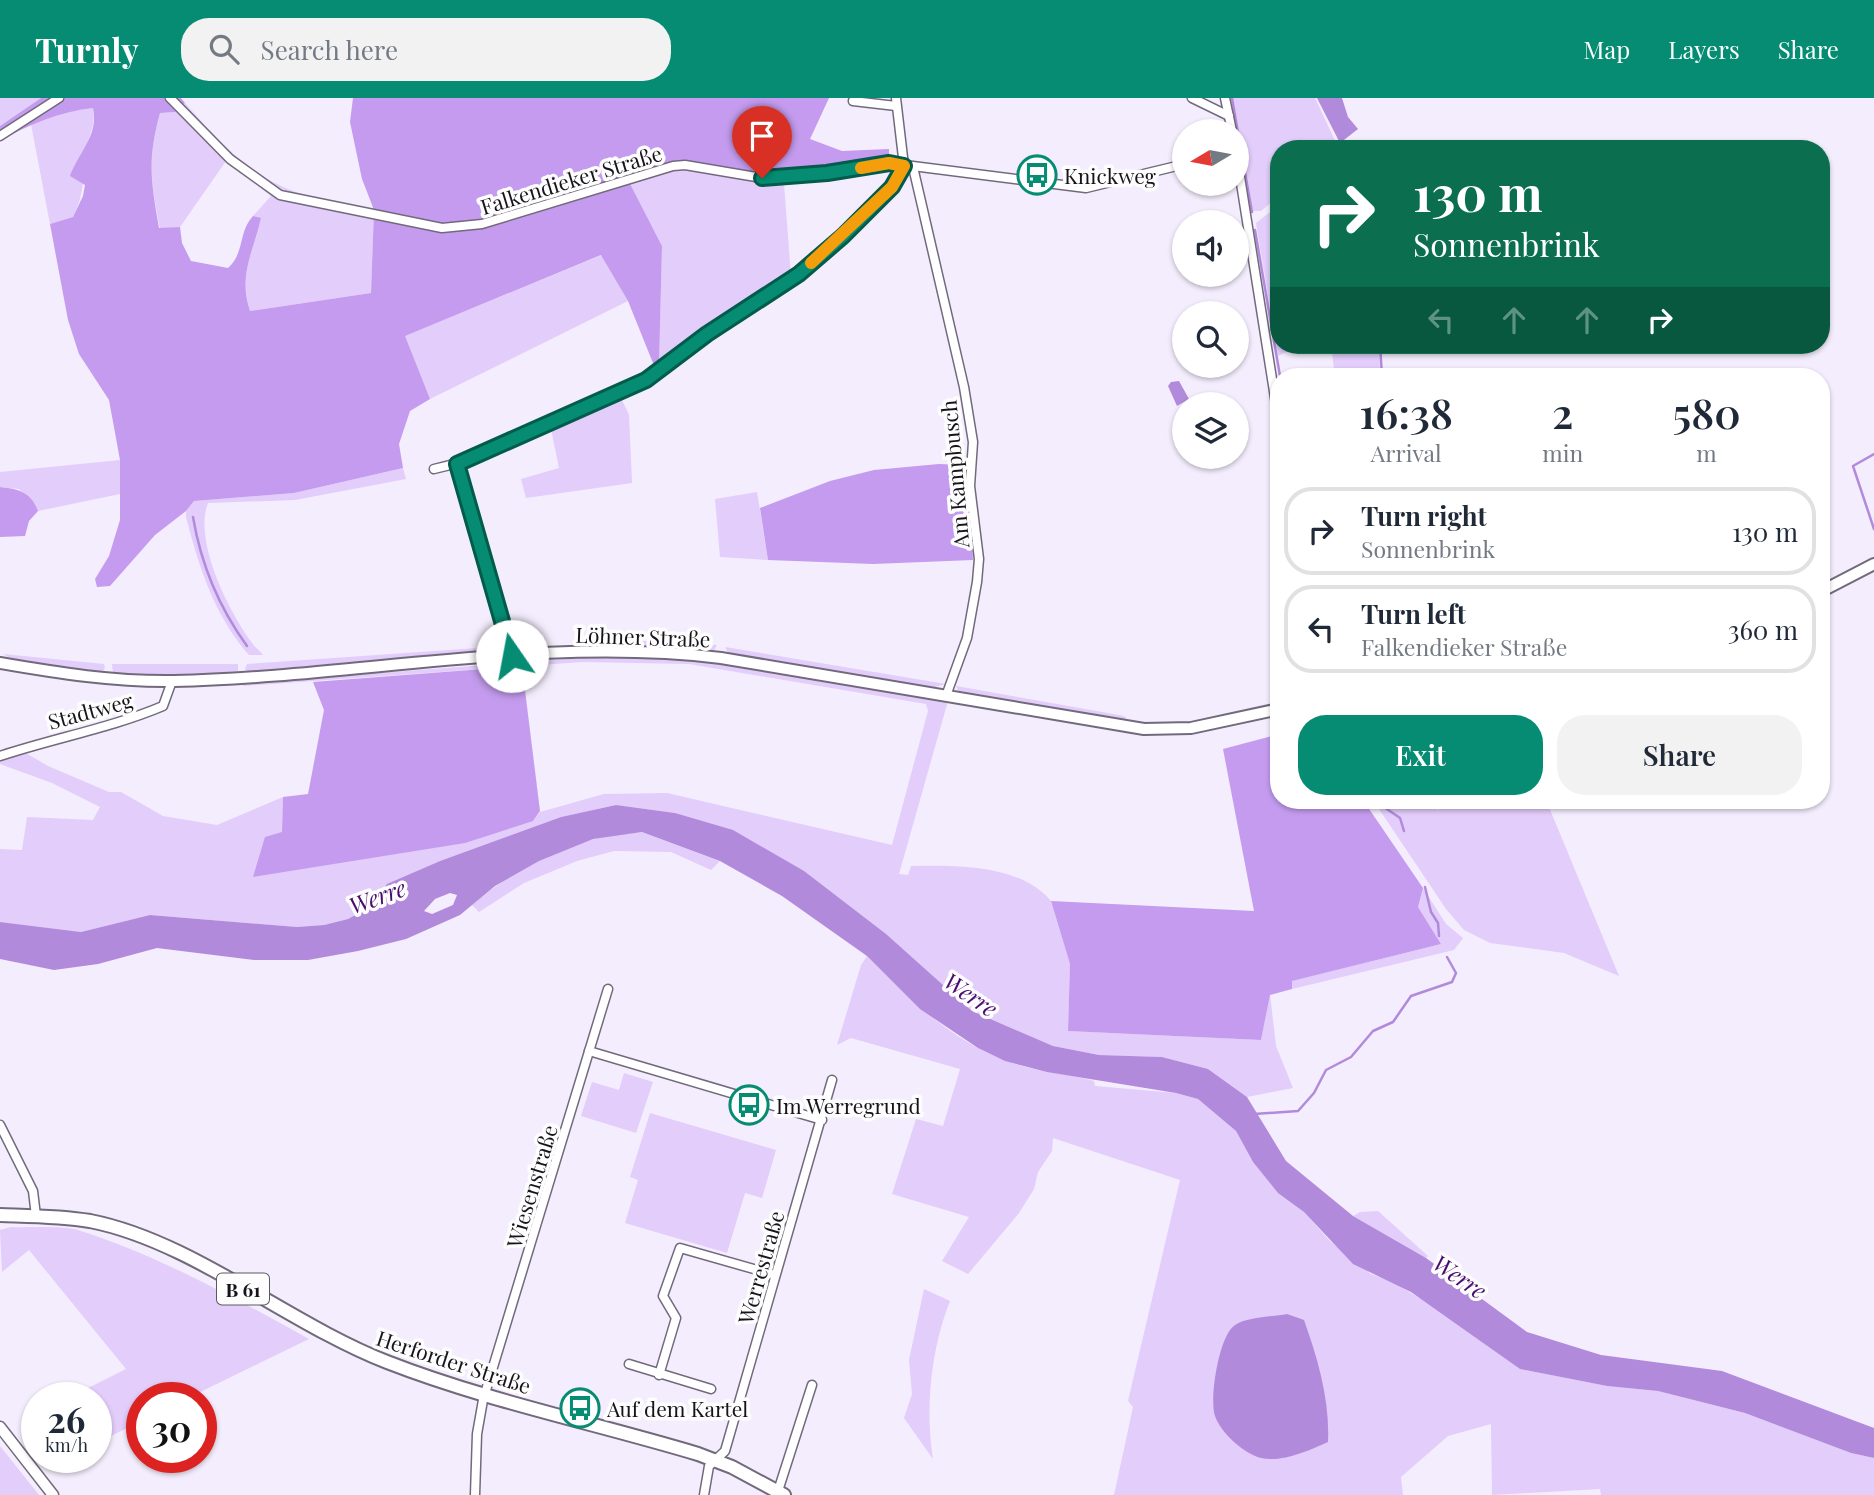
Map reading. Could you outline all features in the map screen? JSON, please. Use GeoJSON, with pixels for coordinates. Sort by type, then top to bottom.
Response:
{"type":"FeatureCollection","features":[{"type":"Feature","properties":{"kind":"main road"},"geometry":{"type":"LineString","coordinates":[[1830,587],[1874,564]]}},
{"type":"Feature","properties":{"kind":"main road","name":"Löhner Straße"},"geometry":{"type":"LineString","coordinates":[[0,663],[89,676],[172,681],[512,656],[594,652],[693,654],[1132,727],[1161,729],[1203,726],[1270,711]]}},
{"type":"Feature","properties":{"kind":"main road","name":"Herforder Straße"},"geometry":{"type":"LineString","coordinates":[[0,1215],[90,1222],[143,1238],[192,1261],[352,1347],[434,1379],[715,1460],[781,1493]]}},
{"type":"Feature","properties":{"kind":"street"},"geometry":{"type":"LineString","coordinates":[[0,136],[59,98]]}},
{"type":"Feature","properties":{"kind":"street"},"geometry":{"type":"LineString","coordinates":[[1192,98],[1217,113],[1229,116]]}},
{"type":"Feature","properties":{"kind":"street"},"geometry":{"type":"LineString","coordinates":[[1225,98],[1230,119]]}},
{"type":"Feature","properties":{"kind":"street","name":"Falkendieker Straße"},"geometry":{"type":"LineString","coordinates":[[170,99],[230,159],[280,195],[442,228],[482,224],[673,166],[685,165],[762,178],[827,173],[889,163],[1086,188],[1172,167]]}},
{"type":"Feature","properties":{"kind":"street"},"geometry":{"type":"LineString","coordinates":[[434,468],[457,464],[646,380],[707,334],[799,274],[843,236],[908,167],[896,102],[853,101]]}},
{"type":"Feature","properties":{"kind":"street","name":"Am Kampbusch"},"geometry":{"type":"LineString","coordinates":[[908,167],[964,387],[973,442],[970,486],[978,546],[977,582],[967,638],[946,696]]}},
{"type":"Feature","properties":{"kind":"street"},"geometry":{"type":"LineString","coordinates":[[1243,196],[1270,368]]}},
{"type":"Feature","properties":{"kind":"street"},"geometry":{"type":"LineString","coordinates":[[457,464],[512,656]]}},
{"type":"Feature","properties":{"kind":"street","name":"Stadtweg"},"geometry":{"type":"LineString","coordinates":[[0,756],[56,737],[139,716],[163,706],[172,681]]}},
{"type":"Feature","properties":{"kind":"street","name":"Wiesenstraße"},"geometry":{"type":"LineString","coordinates":[[475,1495],[477,1434],[486,1393],[608,989]]}},
{"type":"Feature","properties":{"kind":"street"},"geometry":{"type":"LineString","coordinates":[[589,1051],[822,1120]]}},
{"type":"Feature","properties":{"kind":"street","name":"Werrestraße"},"geometry":{"type":"LineString","coordinates":[[704,1495],[706,1475],[724,1451],[832,1080]]}},
{"type":"Feature","properties":{"kind":"street"},"geometry":{"type":"LineString","coordinates":[[0,1125],[33,1191],[36,1216]]}},
{"type":"Feature","properties":{"kind":"street"},"geometry":{"type":"LineString","coordinates":[[659,1375],[676,1318],[663,1296],[680,1248],[775,1275]]}},
{"type":"Feature","properties":{"kind":"street"},"geometry":{"type":"LineString","coordinates":[[629,1364],[711,1389]]}},
{"type":"Feature","properties":{"kind":"street"},"geometry":{"type":"LineString","coordinates":[[781,1493],[812,1385]]}},
{"type":"Feature","properties":{"kind":"street"},"geometry":{"type":"LineString","coordinates":[[0,1427],[53,1495]]}},
{"type":"Feature","properties":{"kind":"shaded area"},"geometry":{"type":"Polygon","coordinates":[[[0,98],[41,98],[0,126],[0,98]]]}},
{"type":"Feature","properties":{"kind":"shaded area"},"geometry":{"type":"Polygon","coordinates":[[[41,98],[181,98],[185,103],[175,112],[160,113],[153,145],[152,184],[159,228],[180,227],[182,243],[191,261],[228,268],[237,256],[248,222],[253,216],[261,218],[246,275],[250,311],[371,293],[374,210],[362,179],[350,122],[353,98],[829,98],[810,139],[842,151],[889,149],[889,160],[763,173],[728,171],[685,161],[625,174],[662,246],[659,366],[655,368],[628,301],[601,255],[405,336],[430,399],[410,411],[399,444],[403,468],[294,493],[194,501],[186,511],[155,535],[110,586],[97,587],[95,579],[109,556],[120,520],[120,460],[109,400],[79,354],[68,320],[50,224],[73,217],[83,196],[85,185],[70,176],[91,135],[93,108],[68,112],[45,120],[0,141],[0,126],[41,98]]]}},
{"type":"Feature","properties":{"kind":"shaded area"},"geometry":{"type":"Polygon","coordinates":[[[1233,98],[1315,98],[1335,140],[1270,140],[1270,204],[1261,211],[1253,211],[1250,194],[1250,119],[1237,119],[1233,98]]]}},
{"type":"Feature","properties":{"kind":"shaded area"},"geometry":{"type":"Polygon","coordinates":[[[1317,98],[1342,98],[1348,117],[1358,129],[1344,140],[1338,140],[1317,98]]]}},
{"type":"Feature","properties":{"kind":"shaded area"},"geometry":{"type":"Polygon","coordinates":[[[185,103],[228,149],[267,179],[312,197],[374,210],[371,293],[250,311],[246,274],[261,219],[253,216],[271,196],[226,161],[180,227],[160,229],[154,197],[153,145],[160,113],[175,112],[185,103]]]}},
{"type":"Feature","properties":{"kind":"shaded area"},"geometry":{"type":"Polygon","coordinates":[[[93,108],[93,123],[77,207],[73,217],[50,224],[31,124],[67,111],[93,108]]]}},
{"type":"Feature","properties":{"kind":"shaded area"},"geometry":{"type":"Polygon","coordinates":[[[685,161],[728,171],[783,171],[791,276],[659,366],[662,246],[625,174],[685,161]]]}},
{"type":"Feature","properties":{"kind":"shaded area"},"geometry":{"type":"Polygon","coordinates":[[[1270,212],[1270,308],[1256,223],[1270,212]]]}},
{"type":"Feature","properties":{"kind":"shaded area"},"geometry":{"type":"Polygon","coordinates":[[[602,255],[628,301],[430,399],[404,336],[602,255]]]}},
{"type":"Feature","properties":{"kind":"shaded area"},"geometry":{"type":"Polygon","coordinates":[[[1332,354],[1379,354],[1380,368],[1334,368],[1332,354]]]}},
{"type":"Feature","properties":{"kind":"shaded area"},"geometry":{"type":"Polygon","coordinates":[[[1179,381],[1185,392],[1172,392],[1172,395],[1168,386],[1171,382],[1179,381]]]}},
{"type":"Feature","properties":{"kind":"shaded area"},"geometry":{"type":"Polygon","coordinates":[[[621,398],[629,415],[632,483],[526,498],[521,479],[559,468],[551,429],[621,398]]]}},
{"type":"Feature","properties":{"kind":"shaded area"},"geometry":{"type":"Polygon","coordinates":[[[120,460],[120,494],[38,511],[19,489],[0,487],[0,472],[120,460]]]}},
{"type":"Feature","properties":{"kind":"shaded area"},"geometry":{"type":"Polygon","coordinates":[[[939,464],[968,465],[973,560],[873,564],[768,560],[760,508],[830,481],[874,470],[939,464]]]}},
{"type":"Feature","properties":{"kind":"shaded area"},"geometry":{"type":"Polygon","coordinates":[[[403,468],[406,479],[295,500],[208,503],[205,537],[216,576],[243,630],[263,655],[249,655],[226,624],[202,572],[186,517],[186,511],[194,501],[294,493],[403,468]]]}},
{"type":"Feature","properties":{"kind":"shaded area"},"geometry":{"type":"Polygon","coordinates":[[[0,487],[23,493],[35,505],[38,511],[29,521],[25,536],[0,537],[0,487]]]}},
{"type":"Feature","properties":{"kind":"shaded area"},"geometry":{"type":"Polygon","coordinates":[[[757,492],[768,560],[720,557],[715,499],[757,492]]]}},
{"type":"Feature","properties":{"kind":"shaded area"},"geometry":{"type":"Polygon","coordinates":[[[609,639],[717,645],[713,652],[648,647],[518,649],[588,644],[609,639]]]}},
{"type":"Feature","properties":{"kind":"shaded area"},"geometry":{"type":"Polygon","coordinates":[[[507,646],[504,652],[249,673],[245,669],[247,664],[507,646]]]}},
{"type":"Feature","properties":{"kind":"shaded area"},"geometry":{"type":"Polygon","coordinates":[[[725,647],[946,684],[931,688],[729,654],[725,647]]]}},
{"type":"Feature","properties":{"kind":"shaded area"},"geometry":{"type":"Polygon","coordinates":[[[3,654],[104,664],[105,668],[102,672],[51,668],[25,664],[3,654]]]}},
{"type":"Feature","properties":{"kind":"shaded area"},"geometry":{"type":"Polygon","coordinates":[[[582,658],[675,658],[719,663],[948,701],[899,874],[908,875],[911,866],[986,869],[1022,880],[1051,901],[1070,964],[1068,1031],[1261,1040],[1270,994],[1276,1046],[1293,1088],[1247,1097],[1208,1069],[1162,1057],[1099,1055],[1053,1046],[972,1011],[937,982],[675,813],[616,805],[561,817],[440,861],[388,884],[373,906],[348,919],[324,925],[297,927],[150,915],[81,932],[0,922],[0,849],[22,850],[27,817],[93,820],[100,807],[52,783],[0,764],[0,759],[24,752],[48,766],[109,792],[121,792],[163,816],[217,825],[283,797],[282,832],[533,821],[540,812],[604,794],[667,793],[892,845],[928,711],[926,704],[689,664],[582,662],[243,686],[243,683],[582,658]]]}},
{"type":"Feature","properties":{"kind":"shaded area"},"geometry":{"type":"Polygon","coordinates":[[[112,664],[238,664],[238,674],[190,676],[113,673],[112,664]]]}},
{"type":"Feature","properties":{"kind":"shaded area"},"geometry":{"type":"Polygon","coordinates":[[[522,666],[540,811],[533,821],[465,843],[253,877],[265,837],[282,832],[283,797],[308,794],[324,710],[313,682],[522,666]]]}},
{"type":"Feature","properties":{"kind":"shaded area"},"geometry":{"type":"Polygon","coordinates":[[[956,686],[1126,717],[1124,721],[959,693],[956,686]]]}},
{"type":"Feature","properties":{"kind":"shaded area"},"geometry":{"type":"Polygon","coordinates":[[[1270,736],[1270,809],[1369,809],[1423,888],[1418,907],[1441,944],[1292,981],[1292,989],[1270,995],[1261,1040],[1068,1031],[1070,964],[1051,901],[1254,911],[1223,749],[1270,736]]]}},
{"type":"Feature","properties":{"kind":"shaded area"},"geometry":{"type":"Polygon","coordinates":[[[616,805],[675,813],[733,830],[804,871],[886,934],[972,1011],[1053,1046],[1099,1055],[1162,1057],[1208,1069],[1247,1097],[1286,1161],[1353,1216],[1426,1258],[1527,1332],[1601,1355],[1722,1371],[1874,1428],[1874,1458],[1851,1453],[1745,1413],[1658,1391],[1607,1386],[1520,1369],[1411,1292],[1353,1264],[1304,1212],[1278,1193],[1253,1162],[1236,1131],[1198,1099],[1047,1072],[1005,1061],[978,1048],[920,1009],[867,956],[782,896],[720,861],[642,832],[593,839],[539,861],[495,886],[460,915],[406,939],[358,951],[308,960],[254,960],[157,948],[98,964],[54,970],[0,959],[0,922],[81,932],[150,915],[297,927],[324,925],[348,919],[372,906],[387,884],[440,861],[561,817],[616,805]],[[450,893],[435,899],[424,911],[432,914],[453,905],[457,895],[450,893]]]}},
{"type":"Feature","properties":{"kind":"shaded area"},"geometry":{"type":"Polygon","coordinates":[[[1379,809],[1550,809],[1619,976],[1564,953],[1490,943],[1464,930],[1446,909],[1379,809]]]}},
{"type":"Feature","properties":{"kind":"shaded area"},"geometry":{"type":"Polygon","coordinates":[[[642,832],[720,861],[711,870],[671,852],[614,851],[577,861],[524,883],[479,912],[472,905],[499,884],[560,850],[599,838],[642,832]]]}},
{"type":"Feature","properties":{"kind":"shaded area"},"geometry":{"type":"Polygon","coordinates":[[[1423,888],[1446,924],[1463,938],[1454,950],[1292,989],[1291,981],[1441,944],[1418,907],[1423,888]]]}},
{"type":"Feature","properties":{"kind":"shaded area"},"geometry":{"type":"Polygon","coordinates":[[[867,956],[947,1029],[1004,1060],[1094,1081],[1095,1086],[1176,1093],[1198,1099],[1236,1131],[1253,1162],[1278,1192],[1304,1212],[1329,1240],[1371,1274],[1393,1282],[1434,1307],[1520,1369],[1607,1386],[1658,1391],[1745,1413],[1851,1453],[1874,1458],[1874,1495],[1601,1495],[1600,1489],[1492,1495],[1491,1424],[1448,1436],[1401,1477],[1403,1495],[1114,1495],[1133,1407],[1128,1401],[1180,1180],[1053,1138],[1052,1151],[1038,1172],[1034,1189],[1019,1213],[968,1274],[942,1261],[969,1217],[892,1194],[916,1119],[943,1126],[960,1069],[851,1038],[837,1045],[861,965],[867,956]]]}},
{"type":"Feature","properties":{"kind":"shaded area"},"geometry":{"type":"Polygon","coordinates":[[[624,1073],[653,1082],[636,1133],[581,1116],[592,1082],[619,1090],[624,1073]]]}},
{"type":"Feature","properties":{"kind":"shaded area"},"geometry":{"type":"Polygon","coordinates":[[[650,1113],[776,1150],[762,1198],[745,1193],[727,1253],[625,1223],[638,1180],[630,1177],[650,1113]]]}},
{"type":"Feature","properties":{"kind":"shaded area"},"geometry":{"type":"Polygon","coordinates":[[[1378,1211],[1428,1256],[1426,1258],[1353,1216],[1360,1212],[1378,1211]]]}},
{"type":"Feature","properties":{"kind":"shaded area"},"geometry":{"type":"Polygon","coordinates":[[[11,1227],[56,1227],[74,1229],[111,1241],[197,1279],[309,1339],[217,1384],[126,1382],[126,1429],[112,1435],[112,1382],[100,1382],[126,1369],[29,1250],[2,1272],[0,1230],[11,1227]]]}},
{"type":"Feature","properties":{"kind":"shaded area"},"geometry":{"type":"Polygon","coordinates":[[[924,1289],[950,1301],[938,1339],[931,1378],[933,1459],[904,1418],[912,1394],[909,1360],[924,1289]]]}},
{"type":"Feature","properties":{"kind":"shaded area"},"geometry":{"type":"Polygon","coordinates":[[[1287,1314],[1304,1320],[1314,1350],[1325,1396],[1328,1442],[1287,1457],[1261,1458],[1240,1447],[1227,1435],[1215,1416],[1213,1396],[1217,1368],[1224,1341],[1235,1325],[1253,1319],[1287,1314]]]}},
{"type":"Feature","properties":{"kind":"shaded area"},"geometry":{"type":"Polygon","coordinates":[[[0,1446],[39,1495],[0,1495],[0,1446]]]}},
{"type":"Feature","properties":{"kind":"waterway"},"geometry":{"type":"LineString","coordinates":[[1232,98],[1252,212]]}},
{"type":"Feature","properties":{"kind":"waterway"},"geometry":{"type":"LineString","coordinates":[[1255,230],[1270,318]]}},
{"type":"Feature","properties":{"kind":"waterway"},"geometry":{"type":"LineString","coordinates":[[1276,354],[1279,368]]}},
{"type":"Feature","properties":{"kind":"waterway"},"geometry":{"type":"LineString","coordinates":[[1381,354],[1381,368]]}},
{"type":"Feature","properties":{"kind":"waterway"},"geometry":{"type":"LineString","coordinates":[[1874,454],[1853,466],[1874,529]]}},
{"type":"Feature","properties":{"kind":"waterway"},"geometry":{"type":"LineString","coordinates":[[193,517],[212,584],[227,616],[247,646]]}},
{"type":"Feature","properties":{"kind":"waterway"},"geometry":{"type":"LineString","coordinates":[[1387,809],[1400,818],[1404,831]]}},
{"type":"Feature","properties":{"kind":"waterway"},"geometry":{"type":"LineString","coordinates":[[1425,887],[1431,912],[1438,923],[1439,936]]}},
{"type":"Feature","properties":{"kind":"waterway"},"geometry":{"type":"LineString","coordinates":[[1254,1114],[1298,1111],[1314,1093],[1326,1070],[1351,1057],[1373,1031],[1393,1022],[1411,996],[1452,982],[1456,973],[1447,957]]}},
{"type":"Feature","properties":{"kind":"slow traffic"},"geometry":{"type":"LineString","coordinates":[[811,263],[843,236],[892,187],[904,166],[889,163],[861,168]]}},
{"type":"Feature","properties":{"kind":"place","name":"Knickweg"},"geometry":{"type":"Point","coordinates":[1037,175]}},
{"type":"Feature","properties":{"kind":"place","name":"Im Werregrund"},"geometry":{"type":"Point","coordinates":[749,1105]}},
{"type":"Feature","properties":{"kind":"place","name":"Auf dem Kartel"},"geometry":{"type":"Point","coordinates":[580,1408]}},
{"type":"Feature","properties":{"kind":"route"},"geometry":{"type":"LineString","coordinates":[[512,656],[457,464],[465,458],[509,442],[646,380],[707,334],[763,300],[799,274],[843,236],[892,187],[904,166],[889,163],[849,171],[762,178]]}},
{"type":"Feature","properties":{"kind":"water label","name":"Werre"},"geometry":{"type":"Point","coordinates":[377,896]}},
{"type":"Feature","properties":{"kind":"water label","name":"Werre"},"geometry":{"type":"Point","coordinates":[971,994]}},
{"type":"Feature","properties":{"kind":"water label","name":"Werre"},"geometry":{"type":"Point","coordinates":[1460,1276]}}]}
